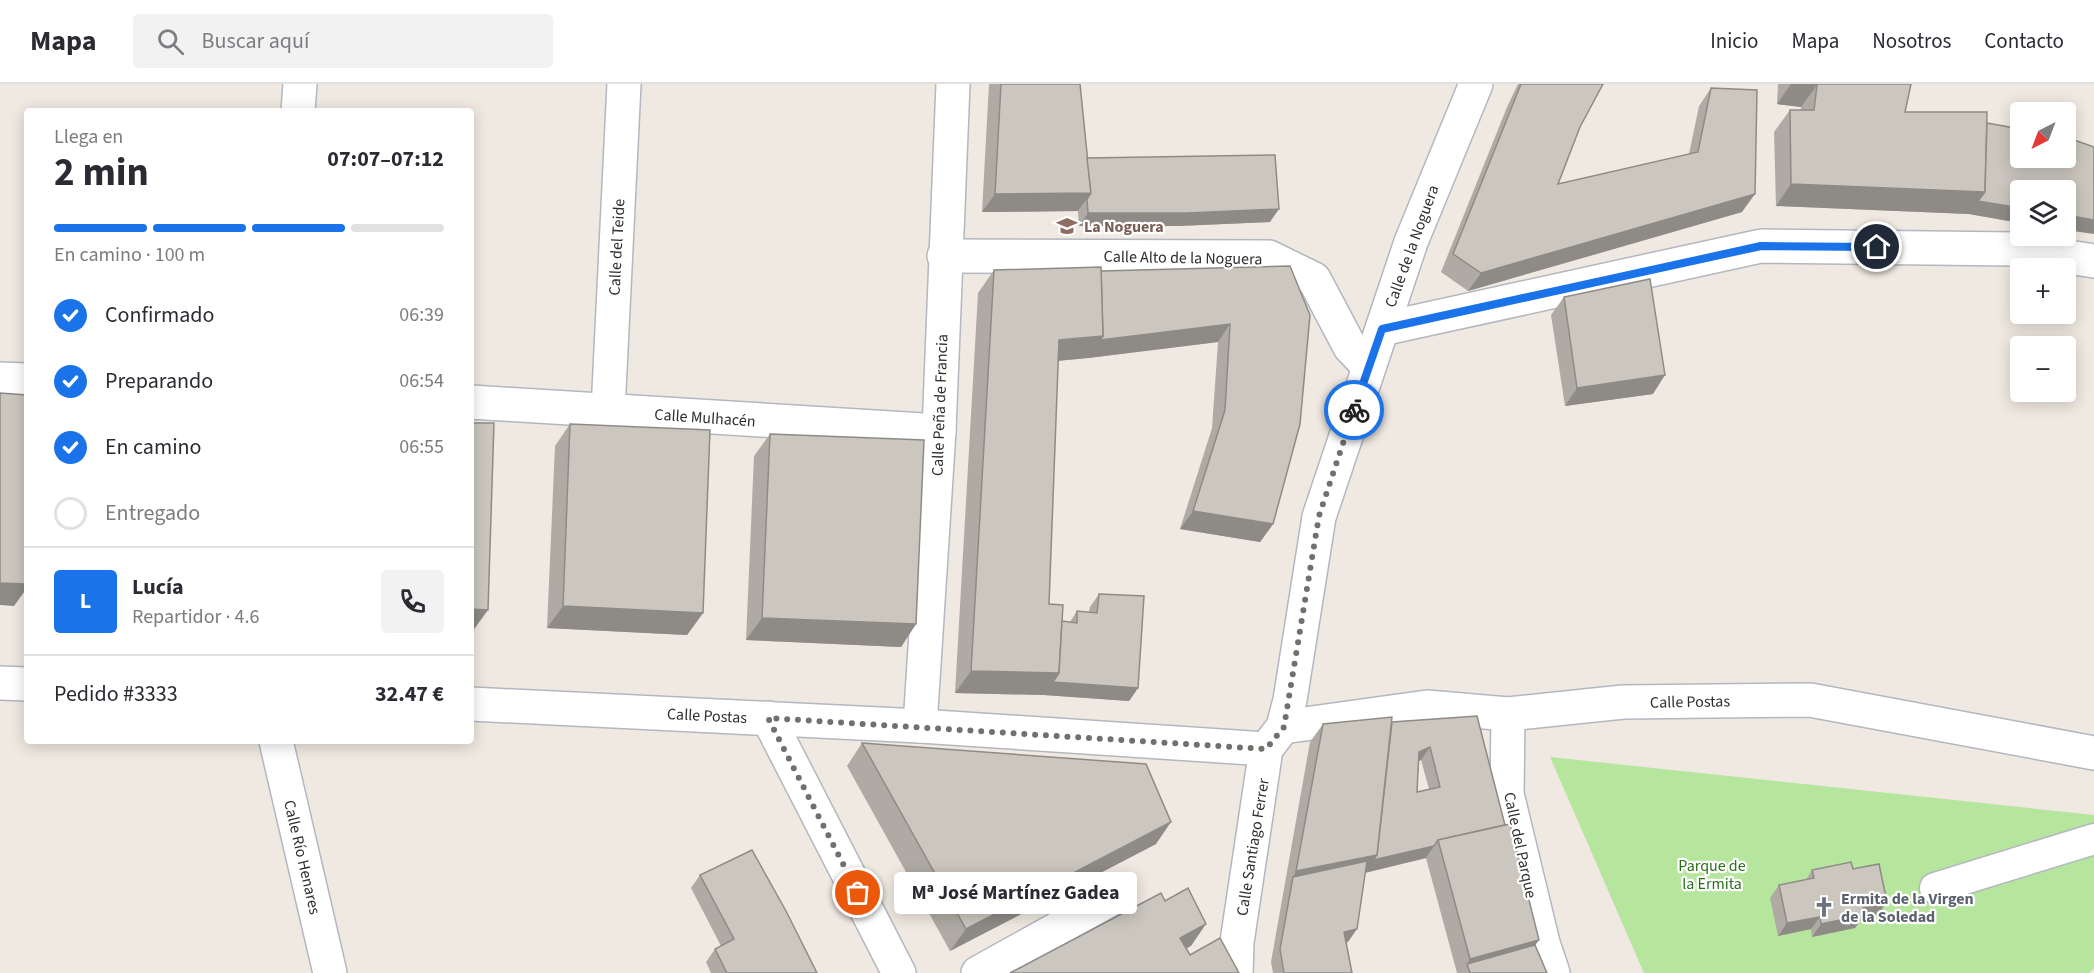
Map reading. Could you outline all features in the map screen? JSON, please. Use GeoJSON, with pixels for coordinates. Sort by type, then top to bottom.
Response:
{"type":"FeatureCollection","features":[{"type":"Feature","properties":{"kind":"street"},"geometry":{"type":"LineString","coordinates":[[298,108],[300,84]]}},
{"type":"Feature","properties":{"kind":"street","name":"Calle del Teide"},"geometry":{"type":"LineString","coordinates":[[608,411],[624,84]]}},
{"type":"Feature","properties":{"kind":"street","name":"Calle Peña de Francia"},"geometry":{"type":"LineString","coordinates":[[920,726],[939,431],[944,256],[953,84]]}},
{"type":"Feature","properties":{"kind":"street","name":"Calle de la Noguera"},"geometry":{"type":"LineString","coordinates":[[1275,738],[1319,516],[1411,242],[1476,84]]}},
{"type":"Feature","properties":{"kind":"street"},"geometry":{"type":"LineString","coordinates":[[1382,329],[1761,246],[2016,249],[2094,261]]}},
{"type":"Feature","properties":{"kind":"street","name":"Calle Alto de la Noguera"},"geometry":{"type":"LineString","coordinates":[[944,256],[1269,257],[1314,279],[1350,348],[1368,366]]}},
{"type":"Feature","properties":{"kind":"street"},"geometry":{"type":"LineString","coordinates":[[0,378],[24,380]]}},
{"type":"Feature","properties":{"kind":"street","name":"Calle Mulhacén"},"geometry":{"type":"LineString","coordinates":[[474,402],[939,431]]}},
{"type":"Feature","properties":{"kind":"street"},"geometry":{"type":"LineString","coordinates":[[0,683],[24,684]]}},
{"type":"Feature","properties":{"kind":"street","name":"Calle Postas"},"geometry":{"type":"LineString","coordinates":[[474,704],[920,726],[1275,738],[1427,707],[1508,714],[1623,702],[1809,700],[2094,753]]}},
{"type":"Feature","properties":{"kind":"street","name":"Calle del Parque"},"geometry":{"type":"LineString","coordinates":[[1508,714],[1507,794],[1543,944],[1553,973]]}},
{"type":"Feature","properties":{"kind":"street"},"geometry":{"type":"LineString","coordinates":[[768,718],[899,973]]}},
{"type":"Feature","properties":{"kind":"street","name":"Calle Santiago Ferrer"},"geometry":{"type":"LineString","coordinates":[[1236,973],[1237,942],[1275,738]]}},
{"type":"Feature","properties":{"kind":"street","name":"Calle Río Henares"},"geometry":{"type":"LineString","coordinates":[[277,744],[330,973]]}},
{"type":"Feature","properties":{"kind":"street"},"geometry":{"type":"LineString","coordinates":[[1935,888],[2094,839]]}},
{"type":"Feature","properties":{"kind":"street"},"geometry":{"type":"LineString","coordinates":[[978,973],[1111,899]]}},
{"type":"Feature","properties":{"kind":"green space","name":"Parque de la Ermita"},"geometry":{"type":"Polygon","coordinates":[[[1550,757],[2094,815],[2094,968],[2089,973],[1644,973],[1550,757]]]}},
{"type":"Feature","properties":{"kind":"building"},"geometry":{"type":"Polygon","coordinates":[[[1001,84],[1080,84],[1091,193],[995,194],[1001,84]]]}},
{"type":"Feature","properties":{"kind":"building"},"geometry":{"type":"Polygon","coordinates":[[[1521,84],[1603,84],[1580,127],[1558,184],[1698,152],[1711,88],[1757,90],[1755,194],[1481,273],[1453,254],[1521,84]]]}},
{"type":"Feature","properties":{"kind":"building"},"geometry":{"type":"Polygon","coordinates":[[[1811,84],[1911,84],[1905,112],[1987,112],[1985,192],[1791,184],[1790,110],[1814,110],[1817,85],[1811,84]]]}},
{"type":"Feature","properties":{"kind":"building"},"geometry":{"type":"Polygon","coordinates":[[[1987,123],[2010,127],[2010,168],[2076,168],[2076,141],[2094,147],[2094,220],[2076,217],[2076,180],[2010,180],[2010,206],[1978,201],[1985,192],[1987,123]]]}},
{"type":"Feature","properties":{"kind":"building"},"geometry":{"type":"Polygon","coordinates":[[[1275,155],[1279,209],[1187,213],[1088,213],[1087,199],[1091,193],[1087,158],[1275,155]]]}},
{"type":"Feature","properties":{"kind":"building"},"geometry":{"type":"Polygon","coordinates":[[[1290,266],[1310,315],[1300,424],[1273,524],[1193,511],[1225,410],[1230,324],[1100,340],[1103,336],[1101,271],[1290,266]]]}},
{"type":"Feature","properties":{"kind":"building"},"geometry":{"type":"Polygon","coordinates":[[[1101,267],[1103,336],[1059,340],[1049,604],[1063,605],[1059,673],[971,671],[994,270],[1101,267]]]}},
{"type":"Feature","properties":{"kind":"building"},"geometry":{"type":"Polygon","coordinates":[[[1650,279],[1665,375],[1577,388],[1564,297],[1650,279]]]}},
{"type":"Feature","properties":{"kind":"building"},"geometry":{"type":"Polygon","coordinates":[[[0,393],[24,395],[24,584],[0,583],[0,393]]]}},
{"type":"Feature","properties":{"kind":"building"},"geometry":{"type":"Polygon","coordinates":[[[474,423],[494,423],[488,610],[474,609],[474,423]]]}},
{"type":"Feature","properties":{"kind":"building"},"geometry":{"type":"Polygon","coordinates":[[[570,424],[710,430],[703,613],[563,606],[570,424]]]}},
{"type":"Feature","properties":{"kind":"building"},"geometry":{"type":"Polygon","coordinates":[[[770,434],[924,440],[916,624],[762,618],[770,434]]]}},
{"type":"Feature","properties":{"kind":"building"},"geometry":{"type":"Polygon","coordinates":[[[1099,594],[1144,596],[1138,688],[1053,682],[1059,673],[1062,621],[1077,623],[1077,611],[1097,613],[1099,594]]]}},
{"type":"Feature","properties":{"kind":"building"},"geometry":{"type":"Polygon","coordinates":[[[1477,716],[1505,825],[1438,840],[1434,846],[1373,860],[1377,855],[1392,722],[1477,716]],[[1430,747],[1419,752],[1417,792],[1440,787],[1430,747]]]}},
{"type":"Feature","properties":{"kind":"building"},"geometry":{"type":"Polygon","coordinates":[[[1392,717],[1377,855],[1296,871],[1323,724],[1392,717]]]}},
{"type":"Feature","properties":{"kind":"building"},"geometry":{"type":"Polygon","coordinates":[[[862,743],[1146,764],[1171,822],[966,929],[862,743]]]}},
{"type":"Feature","properties":{"kind":"building"},"geometry":{"type":"Polygon","coordinates":[[[1510,824],[1539,940],[1470,959],[1438,840],[1510,824]]]}},
{"type":"Feature","properties":{"kind":"building"},"geometry":{"type":"Polygon","coordinates":[[[752,850],[817,973],[727,973],[715,949],[734,939],[700,875],[752,850]]]}},
{"type":"Feature","properties":{"kind":"building"},"geometry":{"type":"Polygon","coordinates":[[[1367,861],[1357,929],[1344,932],[1352,973],[1284,973],[1280,949],[1293,877],[1367,861]]]}},
{"type":"Feature","properties":{"kind":"building","name":"Ermita de la Virgen de la Soledad"},"geometry":{"type":"Polygon","coordinates":[[[1851,862],[1853,869],[1879,864],[1887,902],[1863,908],[1864,915],[1821,924],[1820,917],[1787,923],[1779,885],[1814,878],[1812,870],[1851,862]]]}},
{"type":"Feature","properties":{"kind":"building"},"geometry":{"type":"Polygon","coordinates":[[[1188,888],[1206,924],[1180,938],[1190,955],[1220,938],[1239,973],[1010,973],[1161,893],[1165,901],[1188,888]]]}},
{"type":"Feature","properties":{"kind":"building"},"geometry":{"type":"Polygon","coordinates":[[[1535,945],[1547,973],[1470,973],[1467,964],[1535,945]]]}},
{"type":"Feature","properties":{"kind":"way so far"},"geometry":{"type":"LineString","coordinates":[[858,893],[768,718],[1266,749],[1284,727],[1319,516],[1354,410]]}},
{"type":"Feature","properties":{"kind":"place","name":"La Noguera"},"geometry":{"type":"Point","coordinates":[1067,226]}},
{"type":"Feature","properties":{"kind":"place","name":"Mª José Martínez Gadea"},"geometry":{"type":"Point","coordinates":[858,893]}},
{"type":"Feature","properties":{"kind":"place","name":"Ermita de la Virgen de la Soledad"},"geometry":{"type":"Point","coordinates":[1824,907]}},
{"type":"Feature","properties":{"kind":"route"},"geometry":{"type":"LineString","coordinates":[[1354,410],[1382,329],[1761,246],[1877,247]]}}]}
